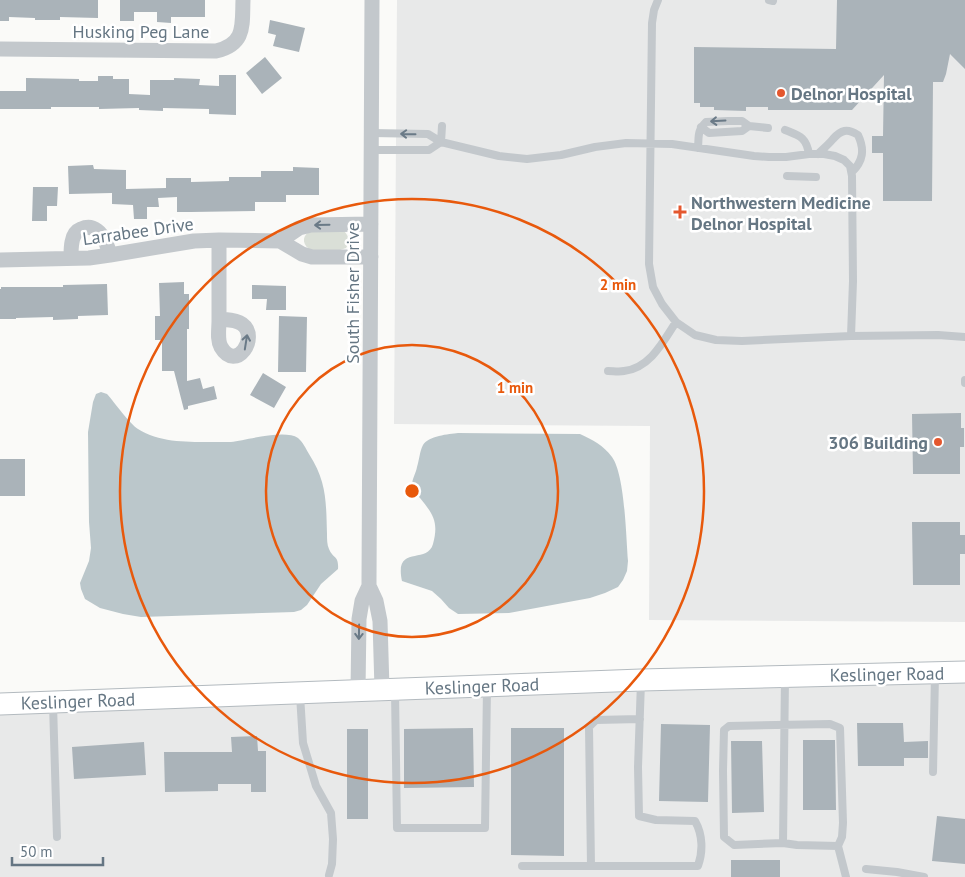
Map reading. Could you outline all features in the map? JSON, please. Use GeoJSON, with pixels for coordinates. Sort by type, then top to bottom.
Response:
{"type":"FeatureCollection","features":[{"type":"Feature","properties":{"kind":"main road","name":"Keslinger Road"},"geometry":{"type":"LineString","coordinates":[[0,704],[641,680],[965,672]]}},
{"type":"Feature","properties":{"kind":"street","name":"Husking Peg Lane"},"geometry":{"type":"LineString","coordinates":[[0,49],[216,51],[230,46],[240,36],[243,0]]}},
{"type":"Feature","properties":{"kind":"street","name":"South Fisher Drive"},"geometry":{"type":"LineString","coordinates":[[372,0],[369,584],[376,601],[380,621],[388,689]]}},
{"type":"Feature","properties":{"kind":"street"},"geometry":{"type":"LineString","coordinates":[[280,241],[299,228],[311,225],[371,224]]}},
{"type":"Feature","properties":{"kind":"street"},"geometry":{"type":"LineString","coordinates":[[71,258],[74,235],[79,230],[87,227],[102,234],[107,243],[110,256]]}},
{"type":"Feature","properties":{"kind":"street"},"geometry":{"type":"LineString","coordinates":[[218,240],[219,319]]}},
{"type":"Feature","properties":{"kind":"street","name":"Larrabee Drive"},"geometry":{"type":"LineString","coordinates":[[0,260],[110,256],[194,241],[218,240],[280,241],[302,254],[312,257],[371,257]]}},
{"type":"Feature","properties":{"kind":"street","name":"South Fisher Drive"},"geometry":{"type":"LineString","coordinates":[[358,691],[359,618],[362,601],[369,584]]}},
{"type":"Feature","properties":{"kind":"lane"},"geometry":{"type":"LineString","coordinates":[[658,0],[652,23],[649,264],[653,287],[662,304],[676,322],[695,335],[716,340],[742,341],[851,336],[938,335],[965,337]]}},
{"type":"Feature","properties":{"kind":"lane"},"geometry":{"type":"LineString","coordinates":[[698,148],[699,131],[706,122],[742,121],[749,126],[768,128]]}},
{"type":"Feature","properties":{"kind":"lane"},"geometry":{"type":"LineString","coordinates":[[441,142],[442,126]]}},
{"type":"Feature","properties":{"kind":"lane"},"geometry":{"type":"LineString","coordinates":[[701,127],[709,133],[742,131],[749,126]]}},
{"type":"Feature","properties":{"kind":"lane"},"geometry":{"type":"LineString","coordinates":[[785,130],[803,139],[807,144],[809,154]]}},
{"type":"Feature","properties":{"kind":"lane"},"geometry":{"type":"LineString","coordinates":[[818,154],[840,132],[853,132],[858,135],[862,146],[860,162],[852,172]]}},
{"type":"Feature","properties":{"kind":"lane"},"geometry":{"type":"LineString","coordinates":[[372,134],[428,134],[441,142],[498,156],[527,159],[626,144],[672,144],[769,158],[809,154],[835,156],[844,160],[850,166],[852,172],[853,281],[851,336]]}},
{"type":"Feature","properties":{"kind":"lane"},"geometry":{"type":"LineString","coordinates":[[372,150],[429,150],[441,142]]}},
{"type":"Feature","properties":{"kind":"lane"},"geometry":{"type":"LineString","coordinates":[[787,176],[816,177]]}},
{"type":"Feature","properties":{"kind":"lane"},"geometry":{"type":"LineString","coordinates":[[608,371],[625,371],[642,365],[658,350],[676,322]]}},
{"type":"Feature","properties":{"kind":"lane"},"geometry":{"type":"LineString","coordinates":[[934,772],[935,673]]}},
{"type":"Feature","properties":{"kind":"lane"},"geometry":{"type":"LineString","coordinates":[[783,843],[785,676]]}},
{"type":"Feature","properties":{"kind":"lane"},"geometry":{"type":"LineString","coordinates":[[522,866],[698,866],[701,857],[700,830],[695,821],[656,820],[639,816],[638,767],[641,680]]}},
{"type":"Feature","properties":{"kind":"lane"},"geometry":{"type":"LineString","coordinates":[[388,689],[397,828],[485,828],[488,686]]}},
{"type":"Feature","properties":{"kind":"lane"},"geometry":{"type":"LineString","coordinates":[[300,693],[303,743],[316,786],[331,813],[333,839],[332,864],[329,875]]}},
{"type":"Feature","properties":{"kind":"lane"},"geometry":{"type":"LineString","coordinates":[[53,702],[57,837]]}},
{"type":"Feature","properties":{"kind":"lane"},"geometry":{"type":"LineString","coordinates":[[591,866],[589,727],[596,720],[640,719]]}},
{"type":"Feature","properties":{"kind":"lane"},"geometry":{"type":"LineString","coordinates":[[838,846],[783,843],[734,845],[724,837],[724,730],[729,726],[830,724],[840,728],[843,823],[842,837],[838,846],[846,877]]}},
{"type":"Feature","properties":{"kind":"lane"},"geometry":{"type":"LineString","coordinates":[[866,869],[924,877]]}},
{"type":"Feature","properties":{"kind":"shaded area","name":"Northwestern Medicine Delnor Hospital"},"geometry":{"type":"Polygon","coordinates":[[[397,0],[965,0],[965,622],[649,620],[650,426],[394,424],[397,0]]]}},
{"type":"Feature","properties":{"kind":"shaded area"},"geometry":{"type":"Polygon","coordinates":[[[344,231],[348,237],[348,244],[346,248],[340,250],[311,250],[304,241],[306,234],[309,232],[344,231]]]}},
{"type":"Feature","properties":{"kind":"shaded area"},"geometry":{"type":"Polygon","coordinates":[[[101,392],[107,394],[134,426],[154,437],[190,442],[231,442],[284,435],[300,440],[315,464],[322,483],[326,502],[328,546],[337,559],[338,565],[338,569],[321,584],[307,605],[301,610],[294,612],[141,617],[100,608],[85,599],[80,583],[89,561],[91,548],[88,432],[93,402],[96,394],[101,392]]]}},
{"type":"Feature","properties":{"kind":"shaded area"},"geometry":{"type":"Polygon","coordinates":[[[458,433],[580,434],[605,449],[612,457],[620,477],[624,507],[628,561],[627,571],[618,587],[590,598],[509,613],[458,614],[432,591],[402,581],[401,570],[403,563],[412,556],[430,550],[435,536],[434,519],[412,485],[422,447],[429,439],[458,433]]]}},
{"type":"Feature","properties":{"kind":"shaded area"},"geometry":{"type":"Polygon","coordinates":[[[965,679],[965,877],[0,877],[0,709],[965,679]]]}},
{"type":"Feature","properties":{"kind":"building"},"geometry":{"type":"Polygon","coordinates":[[[0,0],[98,0],[98,18],[60,17],[60,20],[35,20],[35,18],[9,17],[9,21],[0,21],[0,0]]]}},
{"type":"Feature","properties":{"kind":"building"},"geometry":{"type":"Polygon","coordinates":[[[120,0],[205,0],[205,17],[171,17],[171,23],[157,22],[157,12],[134,12],[134,21],[120,21],[120,0]]]}},
{"type":"Feature","properties":{"kind":"building","name":"Delnor Hospital"},"geometry":{"type":"Polygon","coordinates":[[[837,0],[965,0],[965,69],[950,54],[943,82],[933,82],[932,201],[883,201],[883,153],[872,153],[872,136],[883,136],[884,75],[852,110],[768,110],[768,107],[746,107],[746,111],[714,110],[714,107],[700,107],[700,103],[694,103],[694,47],[836,49],[837,0]]]}},
{"type":"Feature","properties":{"kind":"building"},"geometry":{"type":"Polygon","coordinates":[[[270,20],[305,28],[299,52],[273,46],[276,35],[268,33],[270,20]]]}},
{"type":"Feature","properties":{"kind":"building"},"geometry":{"type":"Polygon","coordinates":[[[265,57],[282,78],[262,94],[246,73],[265,57]]]}},
{"type":"Feature","properties":{"kind":"building"},"geometry":{"type":"Polygon","coordinates":[[[219,75],[236,75],[236,115],[209,114],[209,109],[163,108],[163,111],[139,110],[139,108],[51,107],[51,109],[0,109],[0,91],[26,91],[26,78],[98,81],[98,76],[113,76],[113,79],[129,79],[129,94],[150,95],[150,80],[174,80],[174,78],[200,79],[199,85],[219,86],[219,75]]]}},
{"type":"Feature","properties":{"kind":"building"},"geometry":{"type":"Polygon","coordinates":[[[93,165],[94,169],[126,170],[126,189],[166,188],[166,178],[191,178],[191,182],[229,181],[229,177],[261,177],[261,171],[293,171],[293,167],[319,168],[319,195],[286,195],[286,202],[255,202],[255,211],[177,212],[177,197],[158,198],[159,207],[147,207],[147,219],[134,219],[133,205],[112,204],[112,193],[69,194],[68,166],[93,165]]]}},
{"type":"Feature","properties":{"kind":"building"},"geometry":{"type":"Polygon","coordinates":[[[33,187],[58,187],[57,206],[47,206],[47,221],[32,221],[33,187]]]}},
{"type":"Feature","properties":{"kind":"building"},"geometry":{"type":"Polygon","coordinates":[[[184,282],[184,294],[189,294],[187,381],[200,378],[203,389],[214,386],[217,399],[188,406],[188,409],[184,410],[174,371],[162,371],[162,340],[155,340],[155,316],[160,316],[159,283],[184,282]]]}},
{"type":"Feature","properties":{"kind":"building"},"geometry":{"type":"Polygon","coordinates":[[[107,284],[108,315],[78,316],[78,319],[53,320],[53,317],[0,319],[1,287],[63,287],[63,285],[107,284]]]}},
{"type":"Feature","properties":{"kind":"building"},"geometry":{"type":"Polygon","coordinates":[[[252,285],[286,286],[286,310],[266,310],[267,299],[252,299],[252,285]]]}},
{"type":"Feature","properties":{"kind":"building"},"geometry":{"type":"Polygon","coordinates":[[[279,316],[307,317],[306,372],[278,372],[279,316]]]}},
{"type":"Feature","properties":{"kind":"building"},"geometry":{"type":"Polygon","coordinates":[[[263,373],[286,387],[274,408],[250,395],[263,373]]]}},
{"type":"Feature","properties":{"kind":"building","name":"306 Building"},"geometry":{"type":"Polygon","coordinates":[[[961,413],[961,428],[964,428],[964,447],[960,447],[960,474],[913,474],[912,414],[961,413]]]}},
{"type":"Feature","properties":{"kind":"building"},"geometry":{"type":"Polygon","coordinates":[[[0,459],[25,459],[25,496],[0,496],[0,459]]]}},
{"type":"Feature","properties":{"kind":"building"},"geometry":{"type":"Polygon","coordinates":[[[912,522],[960,522],[960,535],[965,535],[965,554],[960,554],[960,585],[913,585],[912,522]]]}},
{"type":"Feature","properties":{"kind":"building"},"geometry":{"type":"Polygon","coordinates":[[[857,723],[903,723],[904,742],[928,741],[928,758],[904,758],[904,766],[858,766],[857,723]]]}},
{"type":"Feature","properties":{"kind":"building"},"geometry":{"type":"Polygon","coordinates":[[[661,724],[710,725],[708,802],[659,801],[661,724]]]}},
{"type":"Feature","properties":{"kind":"building"},"geometry":{"type":"Polygon","coordinates":[[[473,728],[474,787],[404,788],[404,729],[473,728]]]}},
{"type":"Feature","properties":{"kind":"building"},"geometry":{"type":"Polygon","coordinates":[[[511,728],[564,728],[564,856],[511,855],[511,728]]]}},
{"type":"Feature","properties":{"kind":"building"},"geometry":{"type":"Polygon","coordinates":[[[347,729],[368,729],[368,819],[347,819],[347,729]]]}},
{"type":"Feature","properties":{"kind":"building"},"geometry":{"type":"Polygon","coordinates":[[[257,736],[258,751],[266,751],[266,792],[251,792],[251,784],[218,784],[218,791],[165,792],[164,752],[232,752],[231,737],[257,736]]]}},
{"type":"Feature","properties":{"kind":"building"},"geometry":{"type":"Polygon","coordinates":[[[803,740],[835,740],[836,810],[803,810],[803,740]]]}},
{"type":"Feature","properties":{"kind":"building"},"geometry":{"type":"Polygon","coordinates":[[[731,741],[762,741],[764,812],[732,813],[731,741]]]}},
{"type":"Feature","properties":{"kind":"building"},"geometry":{"type":"Polygon","coordinates":[[[144,742],[146,775],[74,779],[72,747],[144,742]]]}},
{"type":"Feature","properties":{"kind":"building"},"geometry":{"type":"Polygon","coordinates":[[[937,816],[965,819],[965,864],[932,861],[937,816]]]}},
{"type":"Feature","properties":{"kind":"building"},"geometry":{"type":"Polygon","coordinates":[[[731,860],[780,860],[780,877],[731,877],[731,860]]]}},
{"type":"Feature","properties":{"kind":"place","name":"Delnor Hospital"},"geometry":{"type":"Point","coordinates":[781,93]}},
{"type":"Feature","properties":{"kind":"place","name":"Northwestern Medicine Delnor Hospital"},"geometry":{"type":"Point","coordinates":[680,212]}},
{"type":"Feature","properties":{"kind":"place","name":"306 Building"},"geometry":{"type":"Point","coordinates":[938,442]}}]}
